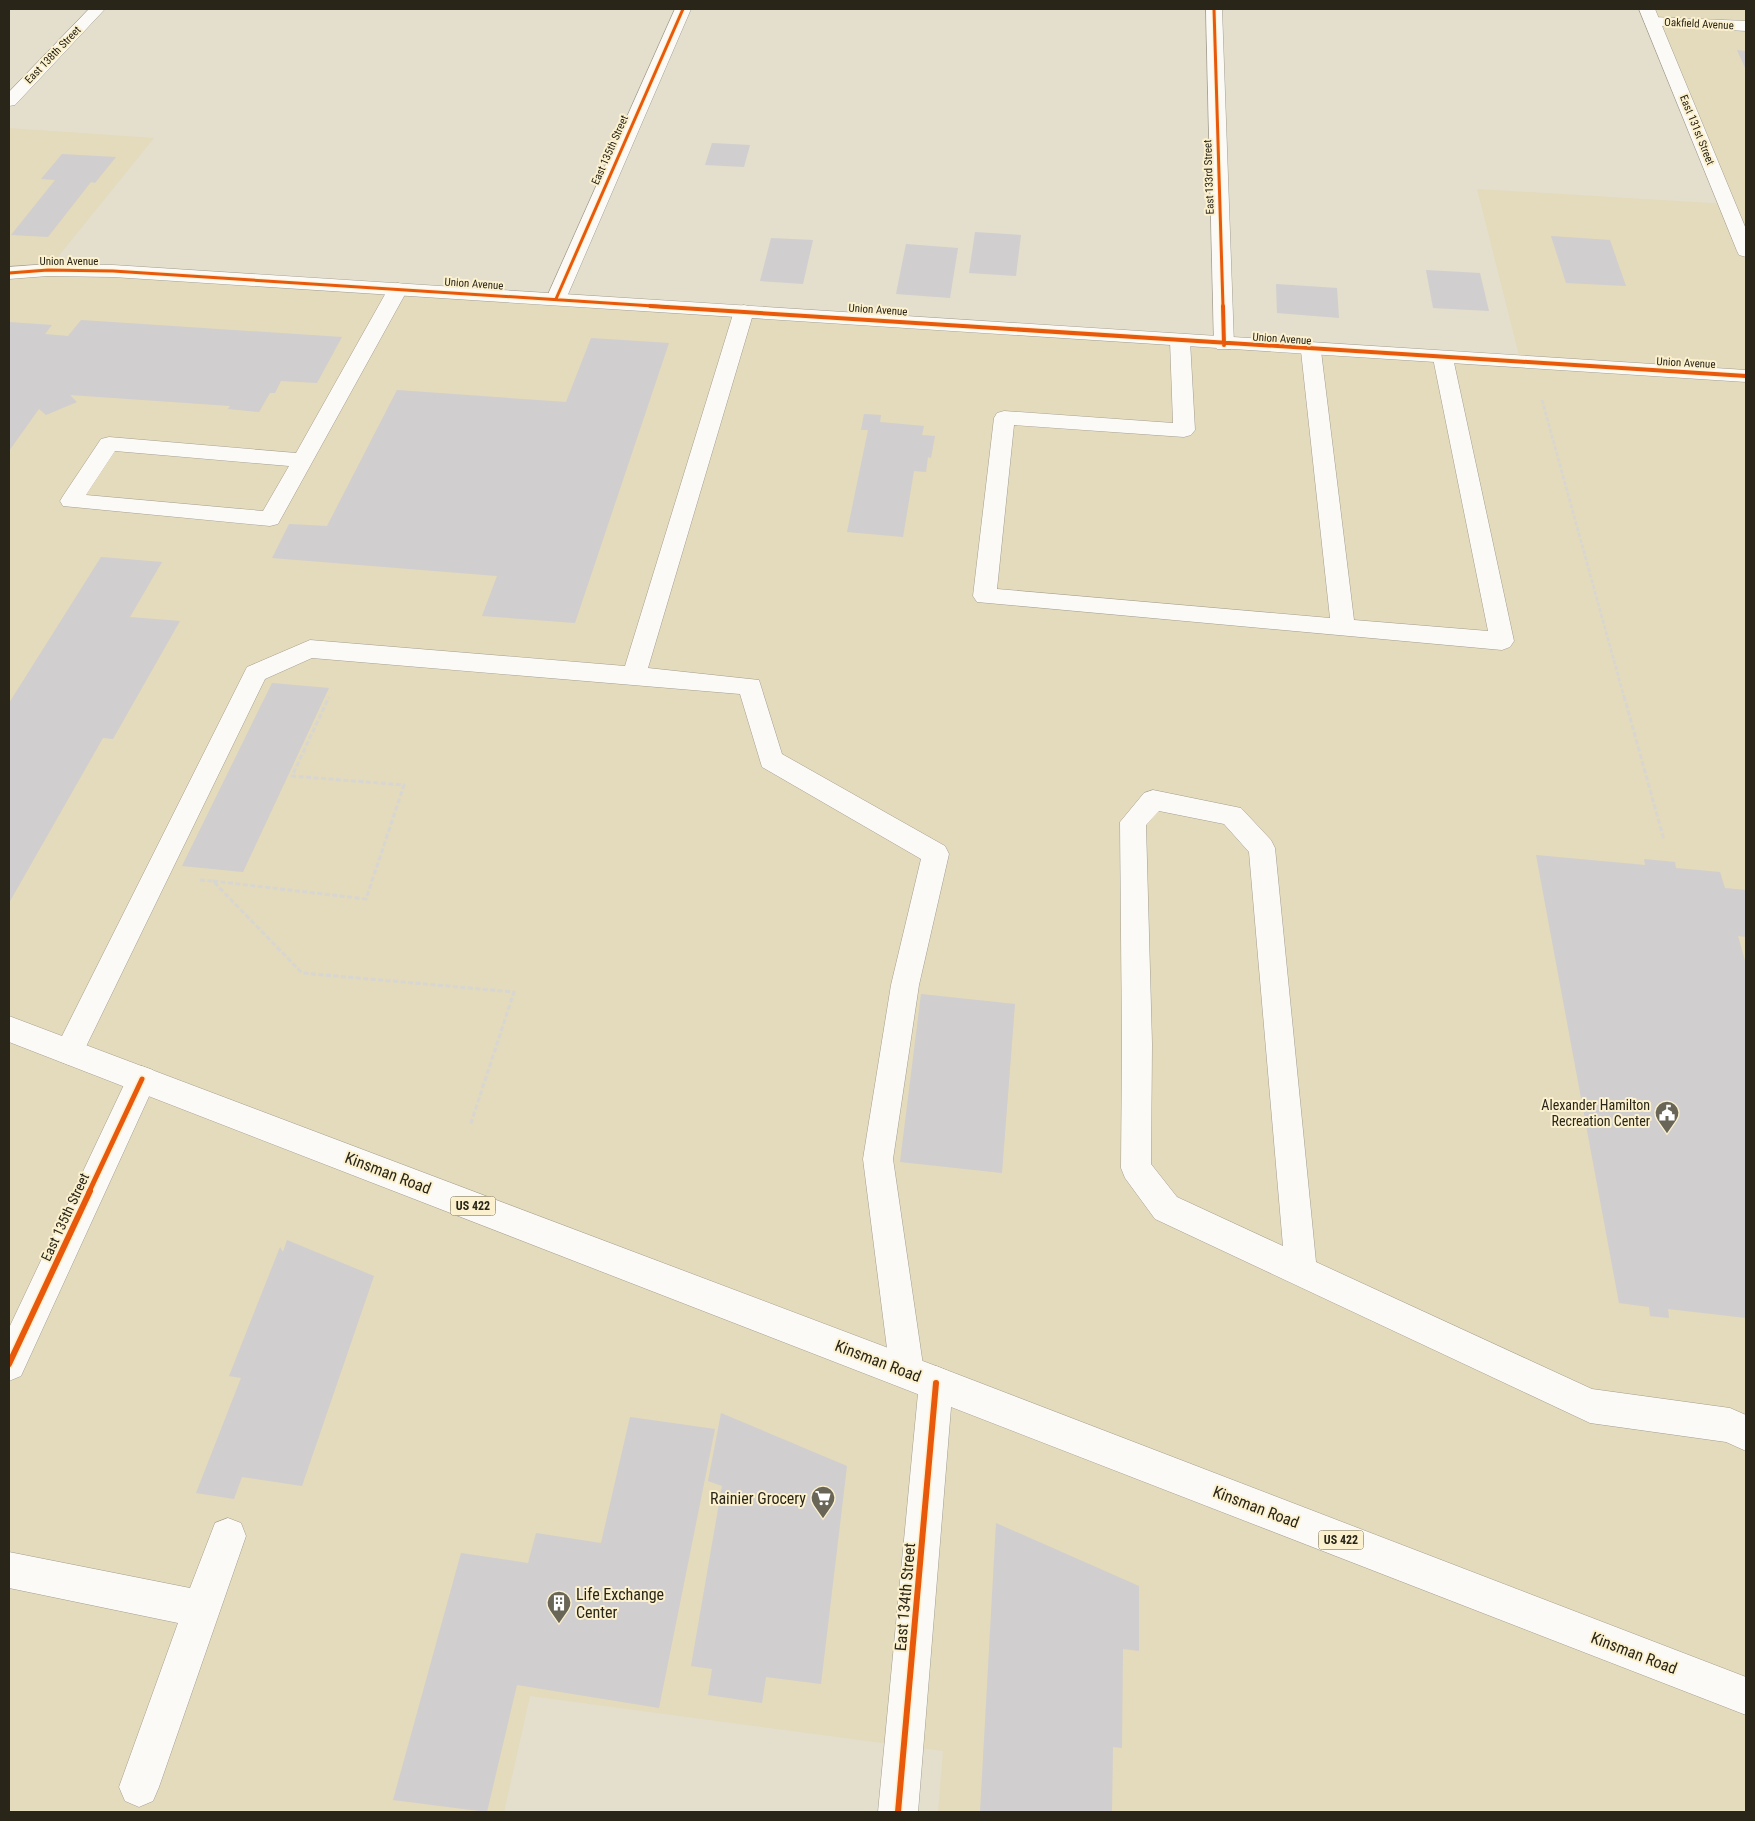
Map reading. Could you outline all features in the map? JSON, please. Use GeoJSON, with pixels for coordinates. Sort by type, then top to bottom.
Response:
{"type":"FeatureCollection","features":[{"type":"Feature","properties":{"kind":"main road","name":"East 138th Street"},"geometry":{"type":"LineString","coordinates":[[9,101],[97,9]]}},
{"type":"Feature","properties":{"kind":"main road","name":"East 135th Street"},"geometry":{"type":"LineString","coordinates":[[556,299],[683,9]]}},
{"type":"Feature","properties":{"kind":"main road","name":"East 133rd Street"},"geometry":{"type":"LineString","coordinates":[[1214,9],[1224,345]]}},
{"type":"Feature","properties":{"kind":"main road","name":"Oakfield Avenue"},"geometry":{"type":"LineString","coordinates":[[1650,15],[1746,26]]}},
{"type":"Feature","properties":{"kind":"main road","name":"East 131st Street"},"geometry":{"type":"LineString","coordinates":[[1650,15],[1746,251]]}},
{"type":"Feature","properties":{"kind":"main road","name":"Union Avenue"},"geometry":{"type":"LineString","coordinates":[[9,273],[48,270],[113,271],[744,311],[1310,351],[1746,376]]}},
{"type":"Feature","properties":{"kind":"main road"},"geometry":{"type":"LineString","coordinates":[[303,460],[109,444],[71,502],[270,519],[303,460],[398,289]]}},
{"type":"Feature","properties":{"kind":"main road"},"geometry":{"type":"LineString","coordinates":[[70,1052],[256,673],[310,648],[634,676],[744,311]]}},
{"type":"Feature","properties":{"kind":"main road"},"geometry":{"type":"LineString","coordinates":[[1180,341],[1184,430],[1004,418],[985,596],[1502,641],[1443,358]]}},
{"type":"Feature","properties":{"kind":"main road"},"geometry":{"type":"LineString","coordinates":[[1310,351],[1344,627]]}},
{"type":"Feature","properties":{"kind":"main road","name":"East 134th Street"},"geometry":{"type":"LineString","coordinates":[[634,676],[750,686],[771,760],[936,854],[905,985],[878,1159],[921,1378],[898,1812]]}},
{"type":"Feature","properties":{"kind":"main road"},"geometry":{"type":"LineString","coordinates":[[1301,1271],[1262,848],[1232,815],[1153,800],[1132,822],[1137,1044],[1136,1168],[1166,1208],[1590,1406],[1730,1425],[1746,1434]]}},
{"type":"Feature","properties":{"kind":"main road","name":"Kinsman Road"},"geometry":{"type":"LineString","coordinates":[[9,1029],[1746,1696]]}},
{"type":"Feature","properties":{"kind":"main road","name":"East 135th Street"},"geometry":{"type":"LineString","coordinates":[[9,1364],[142,1079]]}},
{"type":"Feature","properties":{"kind":"main road"},"geometry":{"type":"LineString","coordinates":[[139,1786],[228,1536]]}},
{"type":"Feature","properties":{"kind":"main road"},"geometry":{"type":"LineString","coordinates":[[9,1570],[201,1609]]}},
{"type":"Feature","properties":{"kind":"path"},"geometry":{"type":"LineString","coordinates":[[1541,397],[1664,840]]}},
{"type":"Feature","properties":{"kind":"path"},"geometry":{"type":"LineString","coordinates":[[157,874],[366,899],[404,785],[292,776],[329,697]]}},
{"type":"Feature","properties":{"kind":"path"},"geometry":{"type":"LineString","coordinates":[[213,881],[302,973],[514,992],[470,1126]]}},
{"type":"Feature","properties":{"kind":"shaded area"},"geometry":{"type":"Polygon","coordinates":[[[1647,9],[1746,9],[1746,1812],[938,1812],[943,1751],[530,1696],[504,1812],[9,1812],[9,128],[154,138],[48,269],[1521,363],[1477,189],[1727,204],[1647,9]]]}},
{"type":"Feature","properties":{"kind":"building"},"geometry":{"type":"Polygon","coordinates":[[[1737,50],[1746,51],[1746,70],[1737,50]]]}},
{"type":"Feature","properties":{"kind":"building"},"geometry":{"type":"Polygon","coordinates":[[[712,143],[750,145],[744,167],[705,165],[712,143]]]}},
{"type":"Feature","properties":{"kind":"building"},"geometry":{"type":"Polygon","coordinates":[[[62,154],[116,157],[95,183],[91,182],[48,237],[11,235],[55,180],[41,179],[62,154]]]}},
{"type":"Feature","properties":{"kind":"building"},"geometry":{"type":"Polygon","coordinates":[[[975,232],[1021,235],[1016,276],[969,273],[975,232]]]}},
{"type":"Feature","properties":{"kind":"building"},"geometry":{"type":"Polygon","coordinates":[[[1551,236],[1610,240],[1626,286],[1566,283],[1551,236]]]}},
{"type":"Feature","properties":{"kind":"building"},"geometry":{"type":"Polygon","coordinates":[[[771,238],[813,240],[803,284],[760,281],[771,238]]]}},
{"type":"Feature","properties":{"kind":"building"},"geometry":{"type":"Polygon","coordinates":[[[906,244],[958,248],[950,298],[896,294],[906,244]]]}},
{"type":"Feature","properties":{"kind":"building"},"geometry":{"type":"Polygon","coordinates":[[[1426,270],[1480,273],[1489,311],[1433,308],[1426,270]]]}},
{"type":"Feature","properties":{"kind":"building"},"geometry":{"type":"Polygon","coordinates":[[[1276,284],[1337,288],[1339,318],[1277,313],[1276,284]]]}},
{"type":"Feature","properties":{"kind":"building"},"geometry":{"type":"Polygon","coordinates":[[[81,320],[342,337],[317,383],[281,381],[275,393],[270,393],[259,412],[228,409],[230,406],[70,395],[77,402],[46,415],[39,409],[9,451],[9,322],[52,325],[45,334],[68,336],[81,320]]]}},
{"type":"Feature","properties":{"kind":"building"},"geometry":{"type":"Polygon","coordinates":[[[591,338],[669,343],[575,623],[482,616],[497,576],[272,558],[289,524],[327,526],[397,390],[566,402],[591,338]]]}},
{"type":"Feature","properties":{"kind":"building"},"geometry":{"type":"Polygon","coordinates":[[[864,414],[881,415],[880,422],[924,426],[922,435],[935,436],[931,458],[928,457],[926,472],[914,471],[903,537],[847,532],[868,430],[861,430],[864,414]]]}},
{"type":"Feature","properties":{"kind":"building"},"geometry":{"type":"Polygon","coordinates":[[[101,557],[162,562],[130,617],[180,621],[113,739],[103,738],[9,903],[9,703],[101,557]]]}},
{"type":"Feature","properties":{"kind":"building"},"geometry":{"type":"Polygon","coordinates":[[[272,683],[329,688],[243,872],[182,866],[272,683]]]}},
{"type":"Feature","properties":{"kind":"building","name":"Alexander Hamilton Recreation Center"},"geometry":{"type":"Polygon","coordinates":[[[1536,855],[1645,865],[1644,859],[1675,862],[1676,868],[1720,872],[1725,888],[1746,890],[1746,937],[1738,936],[1746,964],[1746,1318],[1668,1309],[1669,1318],[1650,1316],[1649,1307],[1619,1303],[1536,855]]]}},
{"type":"Feature","properties":{"kind":"building"},"geometry":{"type":"Polygon","coordinates":[[[921,994],[1015,1004],[1002,1173],[900,1162],[921,994]]]}},
{"type":"Feature","properties":{"kind":"building"},"geometry":{"type":"Polygon","coordinates":[[[287,1240],[374,1276],[302,1486],[242,1477],[234,1499],[196,1493],[241,1378],[229,1376],[280,1247],[283,1252],[287,1240]]]}},
{"type":"Feature","properties":{"kind":"building"},"geometry":{"type":"Polygon","coordinates":[[[721,1413],[847,1466],[821,1684],[766,1677],[762,1703],[708,1695],[712,1669],[691,1666],[722,1486],[708,1481],[721,1413]]]}},
{"type":"Feature","properties":{"kind":"building","name":"Life Exchange Center"},"geometry":{"type":"Polygon","coordinates":[[[630,1417],[715,1429],[659,1708],[517,1685],[487,1812],[393,1800],[461,1553],[528,1563],[536,1533],[601,1543],[630,1417]]]}},
{"type":"Feature","properties":{"kind":"building"},"geometry":{"type":"Polygon","coordinates":[[[996,1523],[1139,1586],[1139,1651],[1123,1649],[1122,1748],[1113,1747],[1112,1812],[980,1812],[996,1523]]]}},
{"type":"Feature","properties":{"kind":"cycle path"},"geometry":{"type":"LineString","coordinates":[[556,299],[683,9]]}},
{"type":"Feature","properties":{"kind":"cycle path"},"geometry":{"type":"LineString","coordinates":[[1214,9],[1224,345]]}},
{"type":"Feature","properties":{"kind":"cycle path"},"geometry":{"type":"LineString","coordinates":[[9,273],[48,270],[113,271],[1746,376]]}},
{"type":"Feature","properties":{"kind":"cycle path"},"geometry":{"type":"LineString","coordinates":[[9,1364],[142,1079]]}},
{"type":"Feature","properties":{"kind":"cycle path"},"geometry":{"type":"LineString","coordinates":[[898,1812],[936,1383]]}},
{"type":"Feature","properties":{"kind":"place","name":"Alexander Hamilton Recreation Center"},"geometry":{"type":"Point","coordinates":[1667,1134]}},
{"type":"Feature","properties":{"kind":"place","name":"Rainier Grocery"},"geometry":{"type":"Point","coordinates":[823,1519]}},
{"type":"Feature","properties":{"kind":"place","name":"Life Exchange Center"},"geometry":{"type":"Point","coordinates":[559,1624]}}]}
